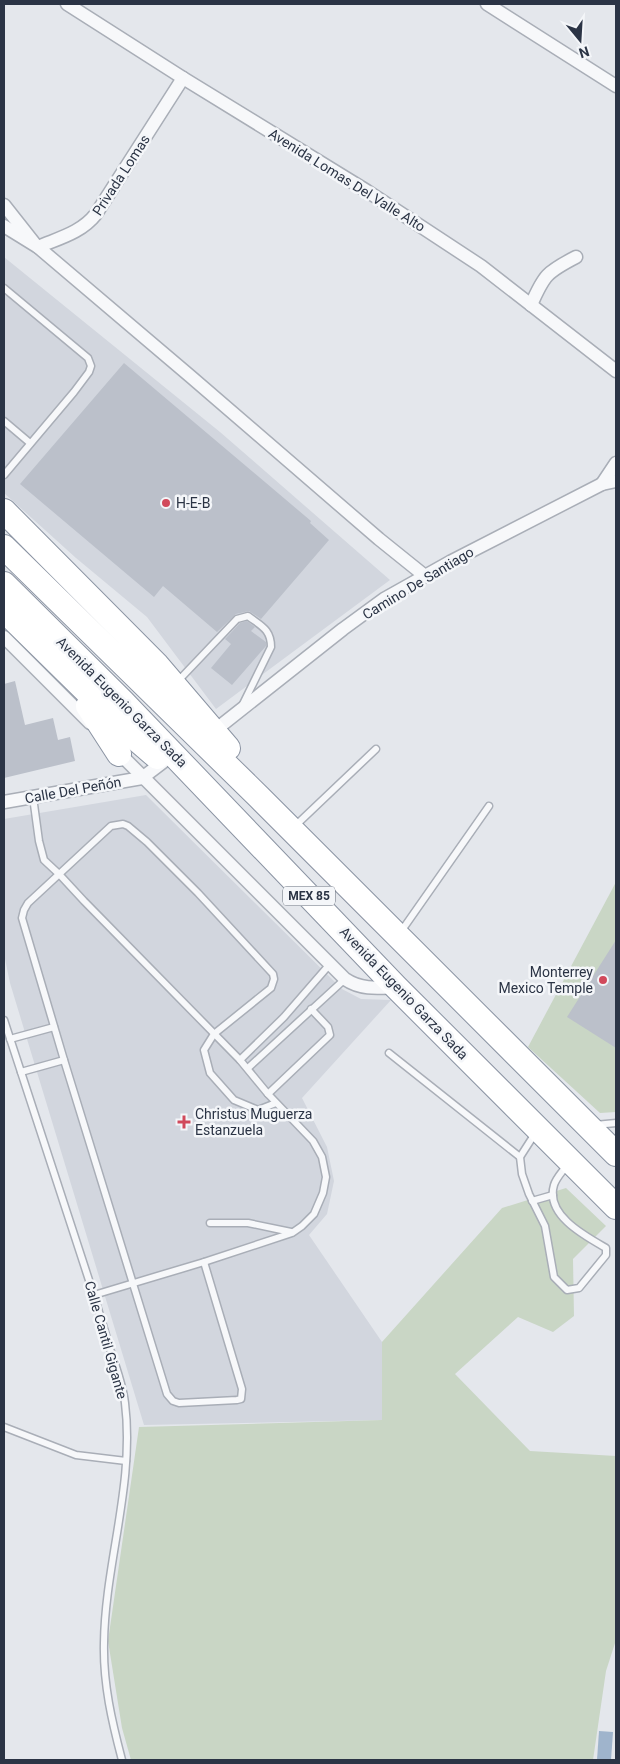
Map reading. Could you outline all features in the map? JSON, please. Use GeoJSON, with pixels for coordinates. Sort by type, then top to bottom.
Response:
{"type":"FeatureCollection","features":[{"type":"Feature","properties":{"kind":"highway"},"geometry":{"type":"LineString","coordinates":[[4,511],[157,665],[254,779],[259,797]]}},
{"type":"Feature","properties":{"kind":"highway","name":"Avenida Eugenio Garza Sada"},"geometry":{"type":"LineString","coordinates":[[4,547],[259,797],[616,1154]]}},
{"type":"Feature","properties":{"kind":"highway","name":"Avenida Eugenio Garza Sada"},"geometry":{"type":"LineString","coordinates":[[4,584],[123,702],[396,987],[616,1207]]}},
{"type":"Feature","properties":{"kind":"highway"},"geometry":{"type":"LineString","coordinates":[[4,610],[129,733],[163,762],[216,798]]}},
{"type":"Feature","properties":{"kind":"highway"},"geometry":{"type":"LineString","coordinates":[[62,667],[119,754]]}},
{"type":"Feature","properties":{"kind":"street","name":"Avenida Lomas Del Valle Alto"},"geometry":{"type":"LineString","coordinates":[[67,4],[367,191],[481,266],[616,371]]}},
{"type":"Feature","properties":{"kind":"street"},"geometry":{"type":"LineString","coordinates":[[487,4],[616,86]]}},
{"type":"Feature","properties":{"kind":"street","name":"Privada Lomas"},"geometry":{"type":"LineString","coordinates":[[38,247],[69,235],[88,224],[183,78]]}},
{"type":"Feature","properties":{"kind":"street"},"geometry":{"type":"LineString","coordinates":[[4,205],[38,247]]}},
{"type":"Feature","properties":{"kind":"street"},"geometry":{"type":"LineString","coordinates":[[4,226],[38,247],[379,539],[425,576]]}},
{"type":"Feature","properties":{"kind":"street"},"geometry":{"type":"LineString","coordinates":[[531,305],[540,282],[553,269],[576,257]]}},
{"type":"Feature","properties":{"kind":"street"},"geometry":{"type":"LineString","coordinates":[[602,484],[616,463]]}},
{"type":"Feature","properties":{"kind":"street","name":"Camino De Santiago"},"geometry":{"type":"LineString","coordinates":[[214,731],[343,629],[384,600],[450,562],[602,484],[616,481]]}},
{"type":"Feature","properties":{"kind":"street"},"geometry":{"type":"LineString","coordinates":[[4,637],[142,778],[345,979],[352,984],[368,988],[396,987]]}},
{"type":"Feature","properties":{"kind":"street"},"geometry":{"type":"LineString","coordinates":[[142,778],[163,762]]}},
{"type":"Feature","properties":{"kind":"street","name":"Calle Del Peñón"},"geometry":{"type":"LineString","coordinates":[[4,802],[142,778]]}},
{"type":"Feature","properties":{"kind":"lane"},"geometry":{"type":"LineString","coordinates":[[4,288],[91,362],[89,372],[74,392],[30,443],[6,466],[4,475]]}},
{"type":"Feature","properties":{"kind":"lane"},"geometry":{"type":"LineString","coordinates":[[4,421],[30,443]]}},
{"type":"Feature","properties":{"kind":"lane"},"geometry":{"type":"LineString","coordinates":[[174,685],[237,619],[248,616],[271,636],[270,647],[240,710]]}},
{"type":"Feature","properties":{"kind":"lane"},"geometry":{"type":"LineString","coordinates":[[291,829],[376,749]]}},
{"type":"Feature","properties":{"kind":"lane"},"geometry":{"type":"LineString","coordinates":[[33,797],[39,841],[44,860],[60,874],[84,901],[248,1068],[276,1103],[313,1141],[322,1157],[326,1177],[324,1193],[314,1214],[292,1233],[94,1295]]}},
{"type":"Feature","properties":{"kind":"lane"},"geometry":{"type":"LineString","coordinates":[[398,936],[489,806]]}},
{"type":"Feature","properties":{"kind":"lane"},"geometry":{"type":"LineString","coordinates":[[204,1262],[242,1389],[241,1399],[179,1403],[169,1398],[132,1283],[22,918],[28,903],[111,826],[123,824],[128,826],[146,842],[273,974],[274,979],[271,988],[214,1034],[204,1050],[210,1073],[234,1100],[258,1110],[276,1103]]}},
{"type":"Feature","properties":{"kind":"lane"},"geometry":{"type":"LineString","coordinates":[[240,1060],[284,1017],[330,964]]}},
{"type":"Feature","properties":{"kind":"lane"},"geometry":{"type":"LineString","coordinates":[[248,1068],[345,979]]}},
{"type":"Feature","properties":{"kind":"lane"},"geometry":{"type":"LineString","coordinates":[[268,1094],[330,1035],[328,1027],[311,1009]]}},
{"type":"Feature","properties":{"kind":"lane","name":"Calle Cantil Gigante"},"geometry":{"type":"LineString","coordinates":[[4,1020],[94,1295],[126,1403],[126,1461],[106,1608],[104,1643],[105,1685],[122,1760]]}},
{"type":"Feature","properties":{"kind":"lane"},"geometry":{"type":"LineString","coordinates":[[10,1039],[54,1027]]}},
{"type":"Feature","properties":{"kind":"lane"},"geometry":{"type":"LineString","coordinates":[[389,1052],[520,1157]]}},
{"type":"Feature","properties":{"kind":"lane"},"geometry":{"type":"LineString","coordinates":[[21,1072],[64,1060]]}},
{"type":"Feature","properties":{"kind":"lane"},"geometry":{"type":"LineString","coordinates":[[588,1126],[616,1123]]}},
{"type":"Feature","properties":{"kind":"lane"},"geometry":{"type":"LineString","coordinates":[[538,1129],[520,1157],[522,1174],[532,1201],[545,1226],[554,1277],[567,1290],[579,1288],[606,1255],[606,1248],[569,1225],[556,1206],[553,1195],[554,1184],[570,1161]]}},
{"type":"Feature","properties":{"kind":"lane"},"geometry":{"type":"LineString","coordinates":[[532,1201],[553,1195]]}},
{"type":"Feature","properties":{"kind":"lane"},"geometry":{"type":"LineString","coordinates":[[210,1222],[248,1223],[292,1233]]}},
{"type":"Feature","properties":{"kind":"lane"},"geometry":{"type":"LineString","coordinates":[[4,1427],[76,1455],[126,1461]]}},
{"type":"Feature","properties":{"kind":"shaded area"},"geometry":{"type":"Polygon","coordinates":[[[4,257],[220,432],[390,580],[216,709],[147,617],[76,558],[4,493],[4,257]]]}},
{"type":"Feature","properties":{"kind":"shaded area","name":"Christus Muguerza Estanzuela"},"geometry":{"type":"Polygon","coordinates":[[[146,795],[342,989],[361,999],[391,1000],[302,1098],[327,1147],[334,1181],[327,1214],[309,1235],[382,1342],[383,1420],[144,1425],[10,983],[4,954],[4,819],[146,795]]]}},
{"type":"Feature","properties":{"kind":"green space"},"geometry":{"type":"Polygon","coordinates":[[[616,882],[616,1112],[600,1113],[528,1047],[616,882]]]}},
{"type":"Feature","properties":{"kind":"green space"},"geometry":{"type":"Polygon","coordinates":[[[566,1188],[606,1226],[573,1259],[574,1316],[553,1332],[518,1317],[455,1374],[530,1451],[616,1456],[616,1640],[606,1671],[593,1760],[131,1760],[122,1728],[108,1641],[139,1427],[382,1420],[382,1342],[502,1208],[566,1188]]]}},
{"type":"Feature","properties":{"kind":"water"},"geometry":{"type":"Polygon","coordinates":[[[599,1731],[613,1732],[611,1760],[597,1760],[599,1731]]]}},
{"type":"Feature","properties":{"kind":"building","name":"H-E-B"},"geometry":{"type":"Polygon","coordinates":[[[124,363],[311,521],[310,523],[329,540],[261,619],[249,611],[236,614],[217,632],[163,586],[154,597],[20,484],[124,363]]]}},
{"type":"Feature","properties":{"kind":"building"},"geometry":{"type":"Polygon","coordinates":[[[247,621],[255,627],[251,631],[266,642],[266,646],[232,685],[211,668],[231,644],[225,639],[240,623],[247,621]]]}},
{"type":"Feature","properties":{"kind":"building"},"geometry":{"type":"Polygon","coordinates":[[[15,681],[25,725],[53,718],[58,740],[70,737],[75,761],[4,778],[4,684],[15,681]]]}},
{"type":"Feature","properties":{"kind":"building","name":"Monterrey Mexico Temple"},"geometry":{"type":"Polygon","coordinates":[[[616,940],[616,1048],[567,1017],[616,940]]]}},
{"type":"Feature","properties":{"kind":"place","name":"H-E-B"},"geometry":{"type":"Point","coordinates":[166,503]}},
{"type":"Feature","properties":{"kind":"place","name":"Monterrey Mexico Temple"},"geometry":{"type":"Point","coordinates":[603,980]}},
{"type":"Feature","properties":{"kind":"place","name":"Christus Muguerza Estanzuela"},"geometry":{"type":"Point","coordinates":[184,1122]}}]}
